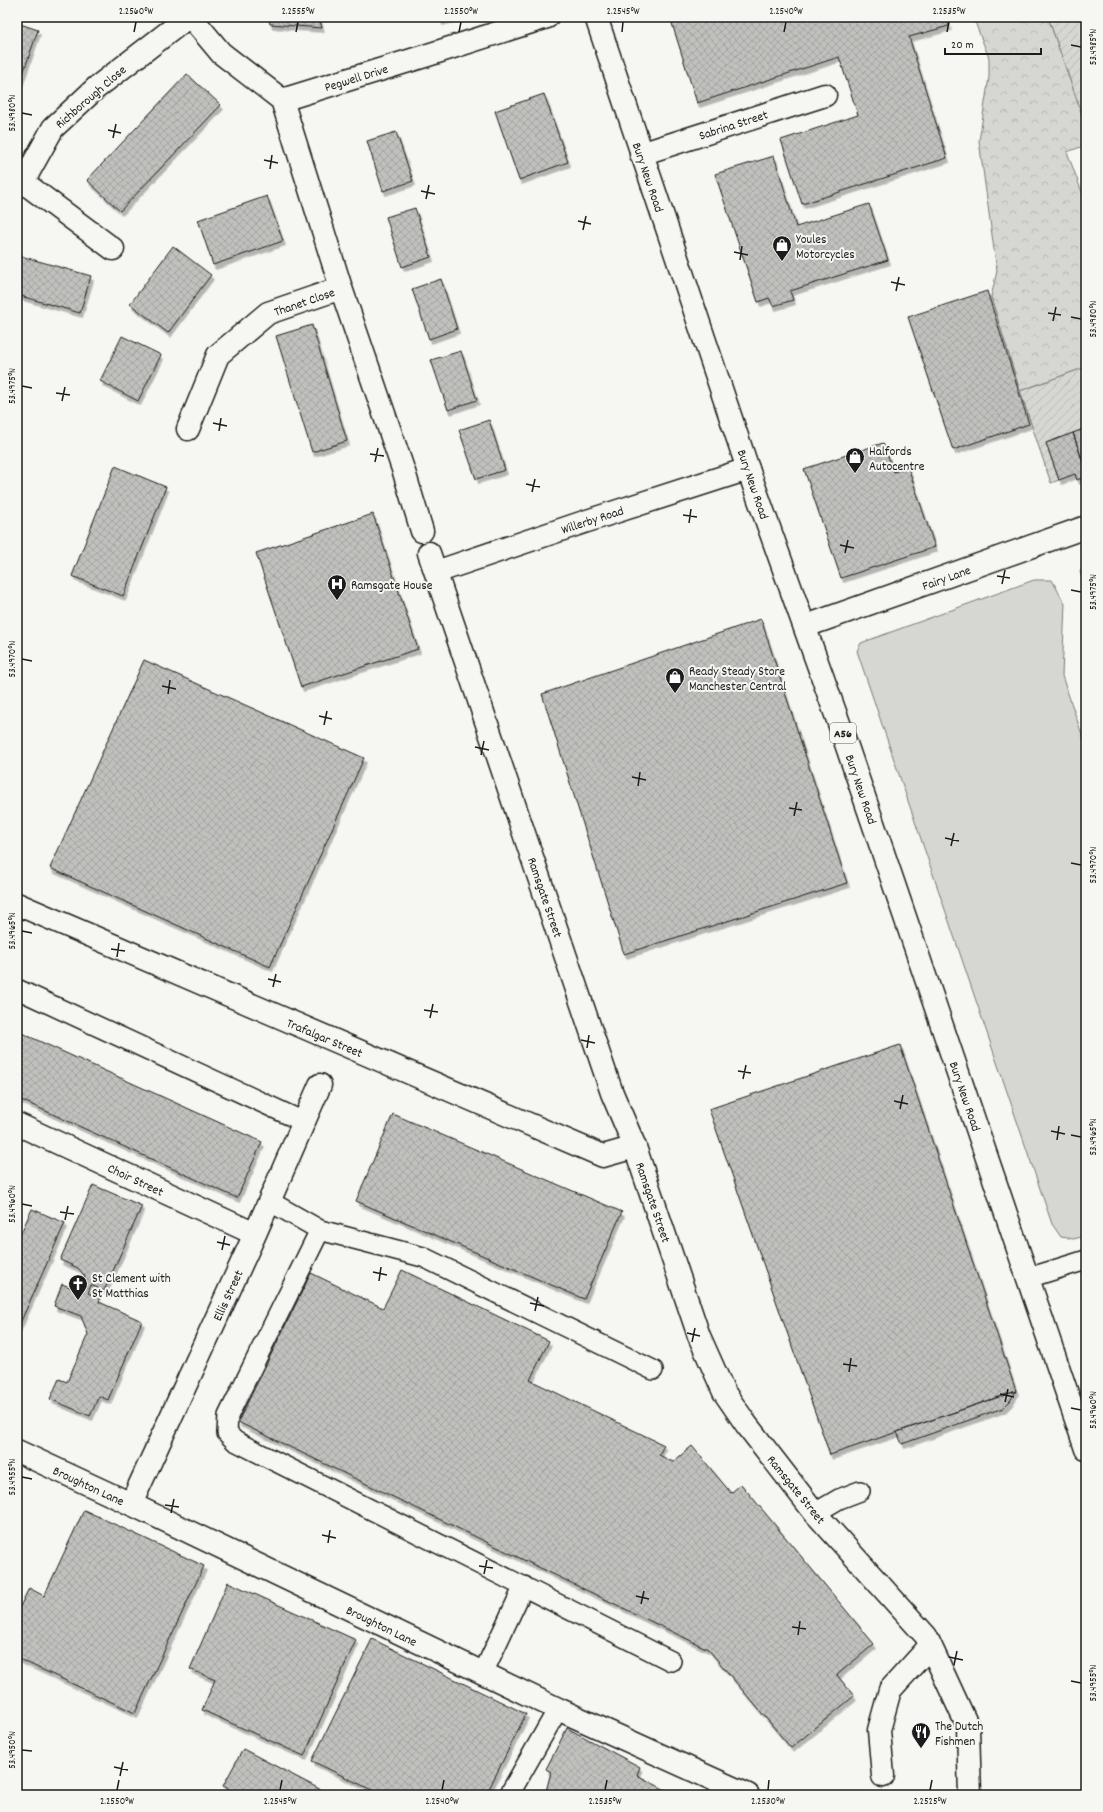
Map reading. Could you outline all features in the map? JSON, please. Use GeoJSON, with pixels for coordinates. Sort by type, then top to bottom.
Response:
{"type":"FeatureCollection","features":[{"type":"Feature","properties":{"kind":"main road"},"geometry":{"type":"LineString","coordinates":[[190,17],[221,53],[282,100],[341,288],[404,472],[422,531]]}},
{"type":"Feature","properties":{"kind":"main road","name":"Richborough Close"},"geometry":{"type":"LineString","coordinates":[[113,249],[20,182],[53,128],[96,88],[190,17]]}},
{"type":"Feature","properties":{"kind":"main road","name":"Pegwell Drive"},"geometry":{"type":"LineString","coordinates":[[282,100],[428,56],[547,17]]}},
{"type":"Feature","properties":{"kind":"main road","name":"Bury New Road"},"geometry":{"type":"LineString","coordinates":[[596,17],[748,469],[806,626],[1086,1449]]}},
{"type":"Feature","properties":{"kind":"main road","name":"Sabrina Street"},"geometry":{"type":"LineString","coordinates":[[641,154],[824,95]]}},
{"type":"Feature","properties":{"kind":"main road","name":"Thanet Close"},"geometry":{"type":"LineString","coordinates":[[188,429],[218,355],[268,313],[341,288]]}},
{"type":"Feature","properties":{"kind":"main road","name":"Willerby Road"},"geometry":{"type":"LineString","coordinates":[[433,562],[584,522],[748,469]]}},
{"type":"Feature","properties":{"kind":"main road","name":"Fairy Lane"},"geometry":{"type":"LineString","coordinates":[[806,626],[1086,527]]}},
{"type":"Feature","properties":{"kind":"main road","name":"Ramsgate Street"},"geometry":{"type":"LineString","coordinates":[[433,562],[612,1093],[635,1147],[699,1336],[724,1392],[746,1424],[815,1513],[926,1636],[968,1727],[970,1795]]}},
{"type":"Feature","properties":{"kind":"main road","name":"Trafalgar Street"},"geometry":{"type":"LineString","coordinates":[[17,904],[603,1156],[635,1147]]}},
{"type":"Feature","properties":{"kind":"main road","name":"Ellis Street"},"geometry":{"type":"LineString","coordinates":[[131,1504],[255,1234],[320,1085]]}},
{"type":"Feature","properties":{"kind":"main road","name":"Choir Street"},"geometry":{"type":"LineString","coordinates":[[17,1124],[255,1234]]}},
{"type":"Feature","properties":{"kind":"main road","name":"Broughton Lane"},"geometry":{"type":"LineString","coordinates":[[17,1451],[131,1504],[558,1709],[748,1795]]}},
{"type":"Feature","properties":{"kind":"main road"},"geometry":{"type":"LineString","coordinates":[[883,1776],[879,1730],[890,1690],[930,1646]]}},
{"type":"Feature","properties":{"kind":"lane"},"geometry":{"type":"LineString","coordinates":[[17,989],[304,1122]]}},
{"type":"Feature","properties":{"kind":"lane"},"geometry":{"type":"LineString","coordinates":[[269,1202],[320,1230],[424,1256],[653,1370]]}},
{"type":"Feature","properties":{"kind":"lane"},"geometry":{"type":"LineString","coordinates":[[320,1230],[228,1416],[227,1433],[235,1441],[671,1661]]}},
{"type":"Feature","properties":{"kind":"lane"},"geometry":{"type":"LineString","coordinates":[[1028,1278],[1086,1260]]}},
{"type":"Feature","properties":{"kind":"lane"},"geometry":{"type":"LineString","coordinates":[[815,1513],[839,1499],[860,1491]]}},
{"type":"Feature","properties":{"kind":"lane"},"geometry":{"type":"LineString","coordinates":[[483,1673],[524,1586]]}},
{"type":"Feature","properties":{"kind":"lane"},"geometry":{"type":"LineString","coordinates":[[509,1795],[558,1709]]}},
{"type":"Feature","properties":{"kind":"green space"},"geometry":{"type":"Polygon","coordinates":[[[973,17],[1048,17],[1086,126],[1086,145],[1067,152],[1086,203],[1086,367],[1020,391],[991,297],[997,271],[979,141],[989,77],[989,58],[973,17]]]}},
{"type":"Feature","properties":{"kind":"green space"},"geometry":{"type":"Polygon","coordinates":[[[1048,17],[1086,17],[1086,126],[1048,17]]]}},
{"type":"Feature","properties":{"kind":"green space"},"geometry":{"type":"Polygon","coordinates":[[[1086,367],[1086,428],[1046,443],[1059,480],[1051,483],[1020,391],[1086,367]]]}},
{"type":"Feature","properties":{"kind":"green space"},"geometry":{"type":"Polygon","coordinates":[[[1086,563],[1086,589],[1080,572],[1086,563]]]}},
{"type":"Feature","properties":{"kind":"green space"},"geometry":{"type":"Polygon","coordinates":[[[1034,580],[1052,580],[1065,604],[1062,676],[1086,746],[1086,1236],[1073,1239],[1061,1237],[1052,1224],[857,651],[861,643],[1034,580]]]}},
{"type":"Feature","properties":{"kind":"building"},"geometry":{"type":"Polygon","coordinates":[[[268,17],[319,17],[322,28],[270,24],[268,17]]]}},
{"type":"Feature","properties":{"kind":"building"},"geometry":{"type":"Polygon","coordinates":[[[439,17],[454,17],[440,21],[439,17]]]}},
{"type":"Feature","properties":{"kind":"building"},"geometry":{"type":"Polygon","coordinates":[[[670,17],[946,17],[949,26],[909,37],[947,158],[802,204],[781,140],[858,115],[839,57],[697,103],[670,17]]]}},
{"type":"Feature","properties":{"kind":"building"},"geometry":{"type":"Polygon","coordinates":[[[17,23],[38,30],[19,85],[17,85],[17,23]]]}},
{"type":"Feature","properties":{"kind":"building"},"geometry":{"type":"Polygon","coordinates":[[[187,74],[221,105],[120,211],[87,180],[187,74]]]}},
{"type":"Feature","properties":{"kind":"building"},"geometry":{"type":"Polygon","coordinates":[[[544,94],[568,162],[519,180],[495,111],[544,94]]]}},
{"type":"Feature","properties":{"kind":"building"},"geometry":{"type":"Polygon","coordinates":[[[396,132],[413,181],[383,191],[367,141],[396,132]]]}},
{"type":"Feature","properties":{"kind":"building"},"geometry":{"type":"Polygon","coordinates":[[[774,156],[796,227],[869,204],[888,260],[790,291],[793,300],[773,306],[769,298],[758,302],[715,174],[774,156]]]}},
{"type":"Feature","properties":{"kind":"building"},"geometry":{"type":"Polygon","coordinates":[[[267,196],[283,241],[213,265],[198,220],[267,196]]]}},
{"type":"Feature","properties":{"kind":"building"},"geometry":{"type":"Polygon","coordinates":[[[415,208],[431,257],[402,267],[386,217],[415,208]]]}},
{"type":"Feature","properties":{"kind":"building"},"geometry":{"type":"Polygon","coordinates":[[[173,246],[211,275],[168,333],[130,304],[173,246]]]}},
{"type":"Feature","properties":{"kind":"building"},"geometry":{"type":"Polygon","coordinates":[[[17,255],[91,276],[80,313],[17,295],[17,255]]]}},
{"type":"Feature","properties":{"kind":"building"},"geometry":{"type":"Polygon","coordinates":[[[441,279],[457,329],[429,339],[412,289],[441,279]]]}},
{"type":"Feature","properties":{"kind":"building"},"geometry":{"type":"Polygon","coordinates":[[[987,291],[1029,424],[953,450],[908,317],[987,291]]]}},
{"type":"Feature","properties":{"kind":"building"},"geometry":{"type":"Polygon","coordinates":[[[312,325],[347,441],[312,452],[276,336],[312,325]]]}},
{"type":"Feature","properties":{"kind":"building"},"geometry":{"type":"Polygon","coordinates":[[[122,336],[161,355],[138,401],[100,381],[122,336]]]}},
{"type":"Feature","properties":{"kind":"building"},"geometry":{"type":"Polygon","coordinates":[[[461,351],[477,400],[448,410],[431,360],[461,351]]]}},
{"type":"Feature","properties":{"kind":"building"},"geometry":{"type":"Polygon","coordinates":[[[489,420],[505,470],[476,479],[459,430],[489,420]]]}},
{"type":"Feature","properties":{"kind":"building"},"geometry":{"type":"Polygon","coordinates":[[[1086,428],[1086,471],[1073,433],[1086,428]]]}},
{"type":"Feature","properties":{"kind":"building"},"geometry":{"type":"Polygon","coordinates":[[[1073,433],[1086,471],[1086,476],[1077,480],[1075,474],[1059,480],[1046,443],[1073,433]]]}},
{"type":"Feature","properties":{"kind":"building"},"geometry":{"type":"Polygon","coordinates":[[[883,443],[894,472],[908,467],[935,547],[841,578],[804,469],[883,443]]]}},
{"type":"Feature","properties":{"kind":"building"},"geometry":{"type":"Polygon","coordinates":[[[115,466],[166,487],[123,596],[72,576],[115,466]]]}},
{"type":"Feature","properties":{"kind":"building","name":"Ramsgate House"},"geometry":{"type":"Polygon","coordinates":[[[373,514],[418,649],[301,687],[256,553],[373,514]]]}},
{"type":"Feature","properties":{"kind":"building"},"geometry":{"type":"Polygon","coordinates":[[[761,619],[847,883],[624,954],[542,694],[761,619]]]}},
{"type":"Feature","properties":{"kind":"building"},"geometry":{"type":"Polygon","coordinates":[[[144,660],[364,758],[270,967],[50,868],[144,660]]]}},
{"type":"Feature","properties":{"kind":"building"},"geometry":{"type":"Polygon","coordinates":[[[17,1031],[262,1142],[237,1198],[17,1098],[17,1031]]]}},
{"type":"Feature","properties":{"kind":"building"},"geometry":{"type":"Polygon","coordinates":[[[900,1045],[1016,1391],[830,1455],[709,1109],[900,1045]]]}},
{"type":"Feature","properties":{"kind":"building"},"geometry":{"type":"Polygon","coordinates":[[[393,1114],[622,1212],[584,1299],[356,1201],[393,1114]]]}},
{"type":"Feature","properties":{"kind":"building","name":"St Clement with St Matthias"},"geometry":{"type":"Polygon","coordinates":[[[93,1185],[142,1206],[104,1291],[91,1285],[88,1293],[100,1299],[99,1302],[142,1321],[108,1400],[99,1396],[90,1416],[50,1399],[59,1379],[67,1382],[88,1334],[81,1316],[54,1306],[62,1284],[80,1291],[85,1276],[78,1268],[60,1260],[93,1185]]]}},
{"type":"Feature","properties":{"kind":"building"},"geometry":{"type":"Polygon","coordinates":[[[32,1209],[65,1223],[17,1330],[17,1234],[20,1235],[32,1209]]]}},
{"type":"Feature","properties":{"kind":"building"},"geometry":{"type":"Polygon","coordinates":[[[402,1270],[549,1341],[530,1380],[664,1445],[659,1455],[673,1462],[692,1446],[731,1493],[741,1484],[874,1644],[837,1675],[854,1696],[791,1748],[708,1649],[238,1422],[311,1273],[383,1308],[402,1270]]]}},
{"type":"Feature","properties":{"kind":"building"},"geometry":{"type":"Polygon","coordinates":[[[1016,1391],[1010,1401],[1003,1408],[902,1444],[897,1432],[1016,1391]]]}},
{"type":"Feature","properties":{"kind":"building"},"geometry":{"type":"Polygon","coordinates":[[[84,1510],[204,1566],[135,1713],[17,1658],[17,1613],[29,1588],[44,1596],[84,1510]]]}},
{"type":"Feature","properties":{"kind":"building"},"geometry":{"type":"Polygon","coordinates":[[[228,1582],[356,1640],[304,1756],[202,1710],[215,1680],[190,1669],[228,1582]]]}},
{"type":"Feature","properties":{"kind":"building"},"geometry":{"type":"Polygon","coordinates":[[[372,1639],[526,1714],[486,1795],[382,1795],[312,1761],[372,1639]]]}},
{"type":"Feature","properties":{"kind":"building"},"geometry":{"type":"Polygon","coordinates":[[[567,1728],[640,1767],[637,1775],[675,1795],[545,1795],[551,1772],[546,1769],[567,1728]]]}},
{"type":"Feature","properties":{"kind":"building"},"geometry":{"type":"Polygon","coordinates":[[[243,1749],[331,1795],[239,1795],[223,1786],[243,1749]]]}},
{"type":"Feature","properties":{"kind":"place","name":"Youles Motorcycles"},"geometry":{"type":"Point","coordinates":[782,262]}},
{"type":"Feature","properties":{"kind":"place","name":"Halfords Autocentre"},"geometry":{"type":"Point","coordinates":[855,474]}},
{"type":"Feature","properties":{"kind":"place","name":"Ramsgate House"},"geometry":{"type":"Point","coordinates":[337,601]}},
{"type":"Feature","properties":{"kind":"place","name":"Ready Steady Store Manchester Central"},"geometry":{"type":"Point","coordinates":[675,694]}},
{"type":"Feature","properties":{"kind":"place","name":"St Clement with St Matthias"},"geometry":{"type":"Point","coordinates":[78,1301]}},
{"type":"Feature","properties":{"kind":"place","name":"The Dutch Fishmen"},"geometry":{"type":"Point","coordinates":[921,1749]}}]}
